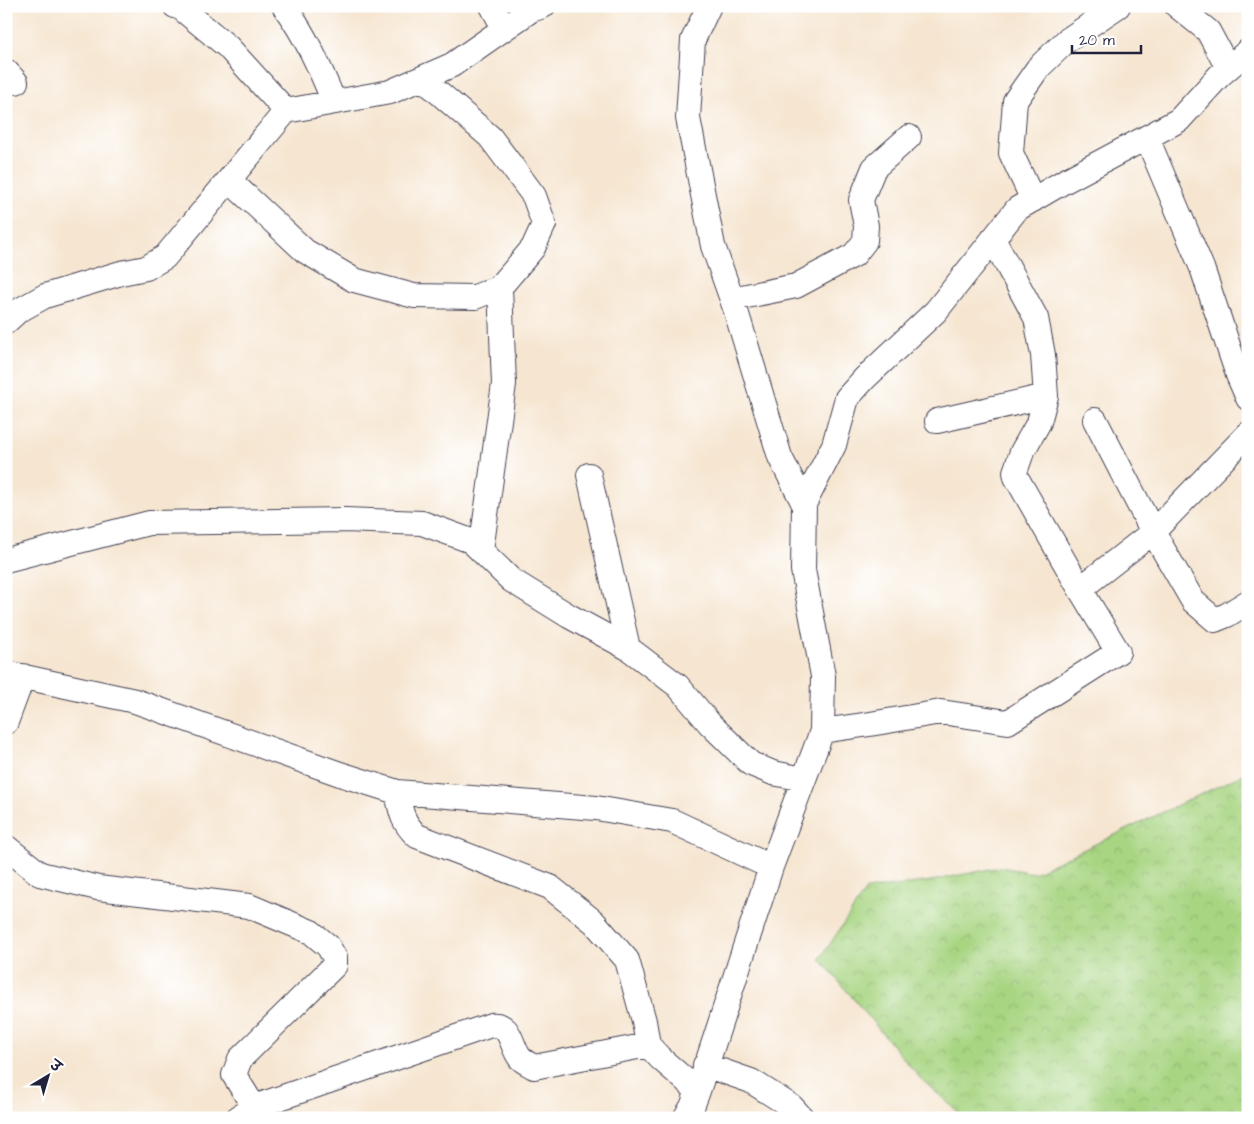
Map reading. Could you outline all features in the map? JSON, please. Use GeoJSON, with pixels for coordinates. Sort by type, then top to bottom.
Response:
{"type":"FeatureCollection","features":[{"type":"Feature","properties":{"kind":"street"},"geometry":{"type":"LineString","coordinates":[[175,6],[181,8],[228,47],[286,111]]}},
{"type":"Feature","properties":{"kind":"street"},"geometry":{"type":"LineString","coordinates":[[284,6],[297,24],[316,58],[334,102]]}},
{"type":"Feature","properties":{"kind":"street"},"geometry":{"type":"LineString","coordinates":[[492,6],[504,28]]}},
{"type":"Feature","properties":{"kind":"street"},"geometry":{"type":"LineString","coordinates":[[6,322],[18,311],[45,296],[121,272],[146,268],[164,258],[286,111],[390,92],[452,65],[531,10],[543,6]]}},
{"type":"Feature","properties":{"kind":"street"},"geometry":{"type":"LineString","coordinates":[[709,6],[693,40],[688,118],[713,246],[732,299],[780,457],[804,504]]}},
{"type":"Feature","properties":{"kind":"street"},"geometry":{"type":"LineString","coordinates":[[1033,200],[1011,153],[1015,101],[1038,68],[1066,41],[1118,6]]}},
{"type":"Feature","properties":{"kind":"street"},"geometry":{"type":"LineString","coordinates":[[1177,6],[1208,31],[1228,68]]}},
{"type":"Feature","properties":{"kind":"street"},"geometry":{"type":"LineString","coordinates":[[692,1108],[771,867],[822,731],[823,676],[803,570],[804,504],[834,445],[847,398],[865,378],[936,311],[1017,209],[1179,120],[1228,68],[1248,52]]}},
{"type":"Feature","properties":{"kind":"street"},"geometry":{"type":"LineString","coordinates":[[229,180],[305,251],[354,280],[414,296],[475,297],[500,287],[533,248],[544,224],[534,196],[490,137],[422,78]]}},
{"type":"Feature","properties":{"kind":"street"},"geometry":{"type":"LineString","coordinates":[[732,299],[796,286],[854,255],[865,240],[866,226],[861,200],[874,168],[909,137]]}},
{"type":"Feature","properties":{"kind":"street"},"geometry":{"type":"LineString","coordinates":[[1147,138],[1202,268],[1238,375],[1248,398]]}},
{"type":"Feature","properties":{"kind":"street"},"geometry":{"type":"LineString","coordinates":[[822,731],[941,712],[1008,722],[1118,652],[1080,589],[1015,472],[1022,452],[1038,422],[1046,396],[1044,355],[1036,318],[993,239]]}},
{"type":"Feature","properties":{"kind":"street"},"geometry":{"type":"LineString","coordinates":[[481,551],[504,384],[500,287]]}},
{"type":"Feature","properties":{"kind":"street"},"geometry":{"type":"LineString","coordinates":[[937,421],[1046,396]]}},
{"type":"Feature","properties":{"kind":"street"},"geometry":{"type":"LineString","coordinates":[[1095,420],[1153,532],[1194,601],[1215,620],[1227,616],[1248,602]]}},
{"type":"Feature","properties":{"kind":"street"},"geometry":{"type":"LineString","coordinates":[[1080,589],[1153,532],[1248,434]]}},
{"type":"Feature","properties":{"kind":"street"},"geometry":{"type":"LineString","coordinates":[[589,475],[628,648]]}},
{"type":"Feature","properties":{"kind":"street"},"geometry":{"type":"LineString","coordinates":[[6,560],[149,523],[345,520],[422,522],[471,541],[511,580],[569,616],[628,648],[678,686],[710,724],[751,764],[773,773],[804,779]]}},
{"type":"Feature","properties":{"kind":"street"},"geometry":{"type":"LineString","coordinates":[[6,722],[15,674],[134,700],[340,774],[397,792],[596,808],[672,821],[771,867]]}},
{"type":"Feature","properties":{"kind":"street"},"geometry":{"type":"LineString","coordinates":[[397,792],[402,815],[407,827],[417,836],[550,887],[594,922],[626,960],[644,1021],[648,1045],[661,1059],[692,1108]]}},
{"type":"Feature","properties":{"kind":"street"},"geometry":{"type":"LineString","coordinates":[[6,847],[40,874],[98,888],[250,906],[311,932],[328,946],[335,958],[335,965],[240,1059],[236,1067],[234,1075],[246,1112],[491,1025],[498,1024],[504,1027],[520,1058],[534,1067],[648,1045]]}},
{"type":"Feature","properties":{"kind":"street"},"geometry":{"type":"LineString","coordinates":[[705,1065],[751,1080],[792,1107],[802,1118]]}},
{"type":"Feature","properties":{"kind":"green space"},"geometry":{"type":"Polygon","coordinates":[[[1248,772],[1248,1118],[1020,1118],[1017,1116],[1014,1118],[965,1118],[920,1078],[820,959],[866,890],[931,881],[1000,867],[1034,873],[1248,772]]]}}]}
